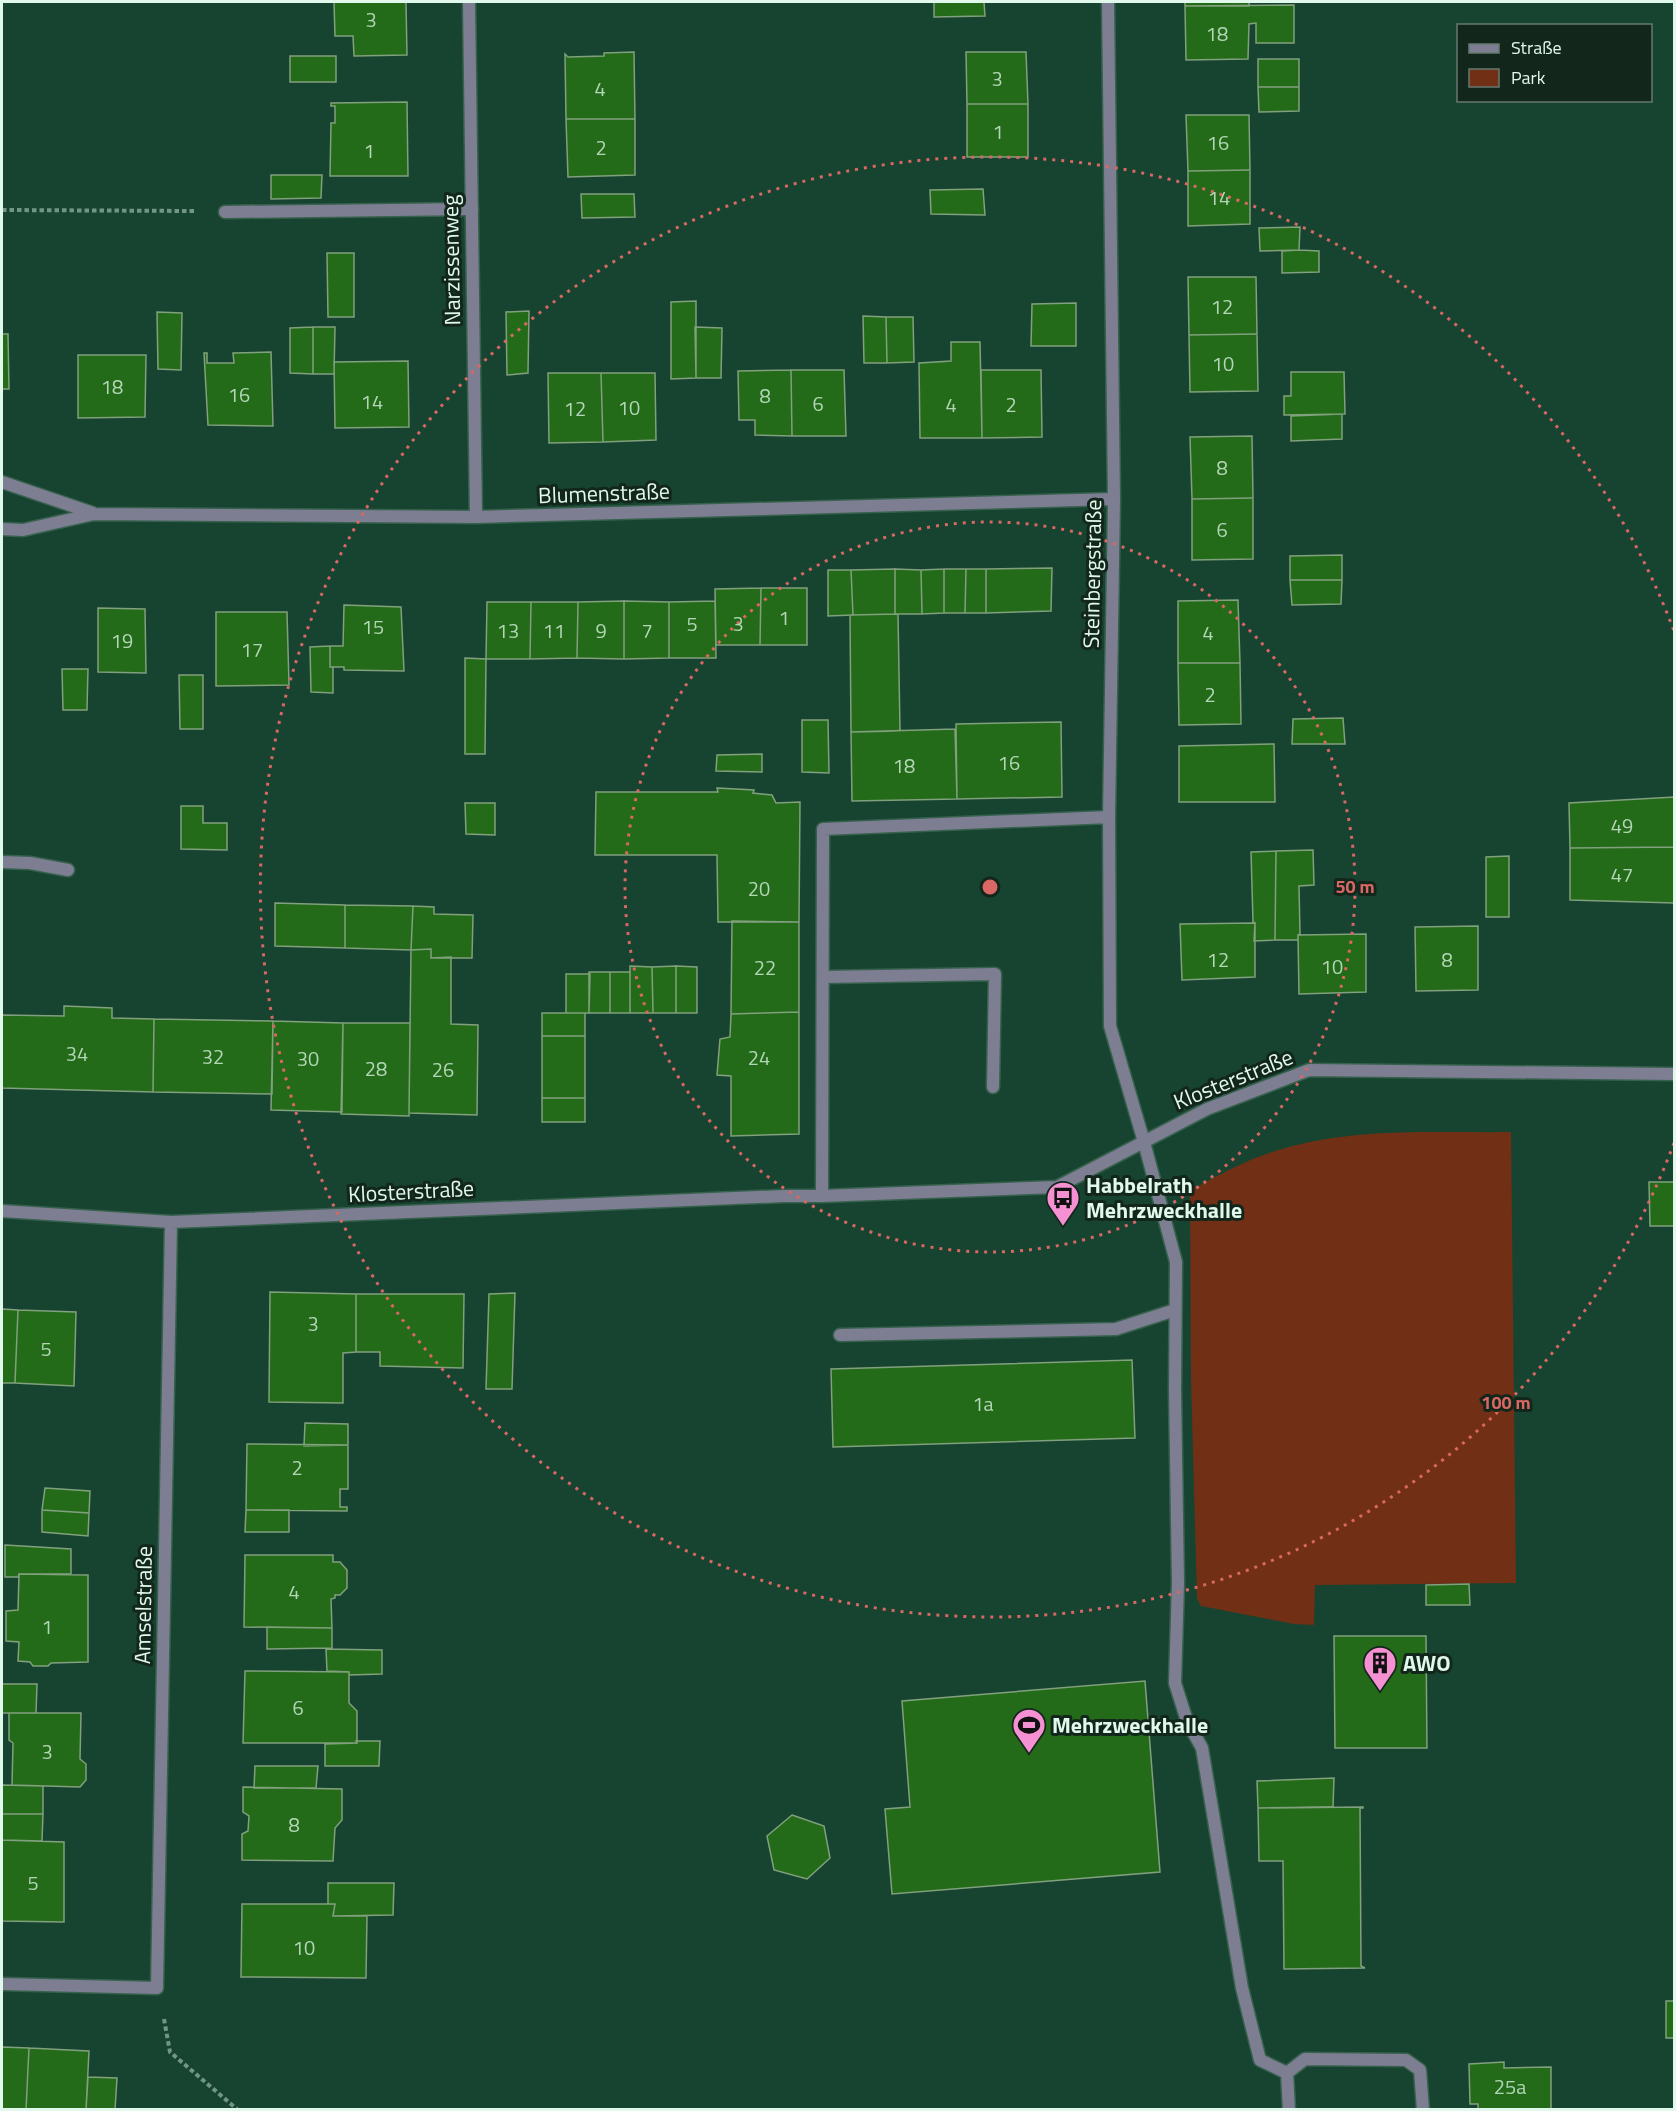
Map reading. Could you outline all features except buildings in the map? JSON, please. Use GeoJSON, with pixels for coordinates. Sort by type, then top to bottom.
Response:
{"type":"FeatureCollection","features":[{"type":"Feature","properties":{"kind":"street","name":"Narzissenweg"},"geometry":{"type":"LineString","coordinates":[[469,2],[476,517]]}},
{"type":"Feature","properties":{"kind":"street","name":"Steinbergstraße"},"geometry":{"type":"LineString","coordinates":[[1108,2],[1114,499],[1109,818],[1110,1026],[1176,1262],[1178,1583],[1175,1683],[1187,1721],[1202,1748],[1242,1988],[1260,2060],[1287,2073]]}},
{"type":"Feature","properties":{"kind":"street"},"geometry":{"type":"LineString","coordinates":[[225,212],[471,209]]}},
{"type":"Feature","properties":{"kind":"street","name":"Blumenstraße"},"geometry":{"type":"LineString","coordinates":[[2,482],[94,513]]}},
{"type":"Feature","properties":{"kind":"street","name":"Blumenstraße"},"geometry":{"type":"LineString","coordinates":[[2,529],[23,530],[94,513],[476,517],[1114,499]]}},
{"type":"Feature","properties":{"kind":"street"},"geometry":{"type":"LineString","coordinates":[[822,1196],[823,829],[1109,818]]}},
{"type":"Feature","properties":{"kind":"street"},"geometry":{"type":"LineString","coordinates":[[2,862],[30,863],[68,870]]}},
{"type":"Feature","properties":{"kind":"street"},"geometry":{"type":"LineString","coordinates":[[824,977],[995,974],[993,1087]]}},
{"type":"Feature","properties":{"kind":"street","name":"Klosterstraße"},"geometry":{"type":"LineString","coordinates":[[2,1211],[171,1222],[1057,1187],[1207,1108],[1309,1071],[1674,1074]]}},
{"type":"Feature","properties":{"kind":"street","name":"Amselstraße"},"geometry":{"type":"LineString","coordinates":[[157,1988],[171,1222]]}},
{"type":"Feature","properties":{"kind":"street"},"geometry":{"type":"LineString","coordinates":[[840,1335],[1116,1329],[1175,1310]]}},
{"type":"Feature","properties":{"kind":"street"},"geometry":{"type":"LineString","coordinates":[[2,1984],[157,1988]]}},
{"type":"Feature","properties":{"kind":"street"},"geometry":{"type":"LineString","coordinates":[[1289,2109],[1287,2073],[1305,2059],[1406,2060],[1420,2070],[1423,2109]]}},
{"type":"Feature","properties":{"kind":"path"},"geometry":{"type":"LineString","coordinates":[[2,210],[225,212]]}},
{"type":"Feature","properties":{"kind":"path"},"geometry":{"type":"LineString","coordinates":[[157,1988],[170,2052],[238,2109]]}},
{"type":"Feature","properties":{"kind":"green space"},"geometry":{"type":"Polygon","coordinates":[[[1511,1132],[1516,1583],[1315,1585],[1314,1625],[1294,1624],[1201,1606],[1197,1598],[1191,1380],[1190,1191],[1258,1157],[1310,1142],[1367,1134],[1511,1132]]]}},
{"type":"Feature","properties":{"kind":"place","name":"Habbelrath Mehrzweckhalle"},"geometry":{"type":"Point","coordinates":[1063,1227]}},
{"type":"Feature","properties":{"kind":"place","name":"AWO"},"geometry":{"type":"Point","coordinates":[1380,1692]}},
{"type":"Feature","properties":{"kind":"place","name":"Mehrzweckhalle"},"geometry":{"type":"Point","coordinates":[1029,1754]}}]}
